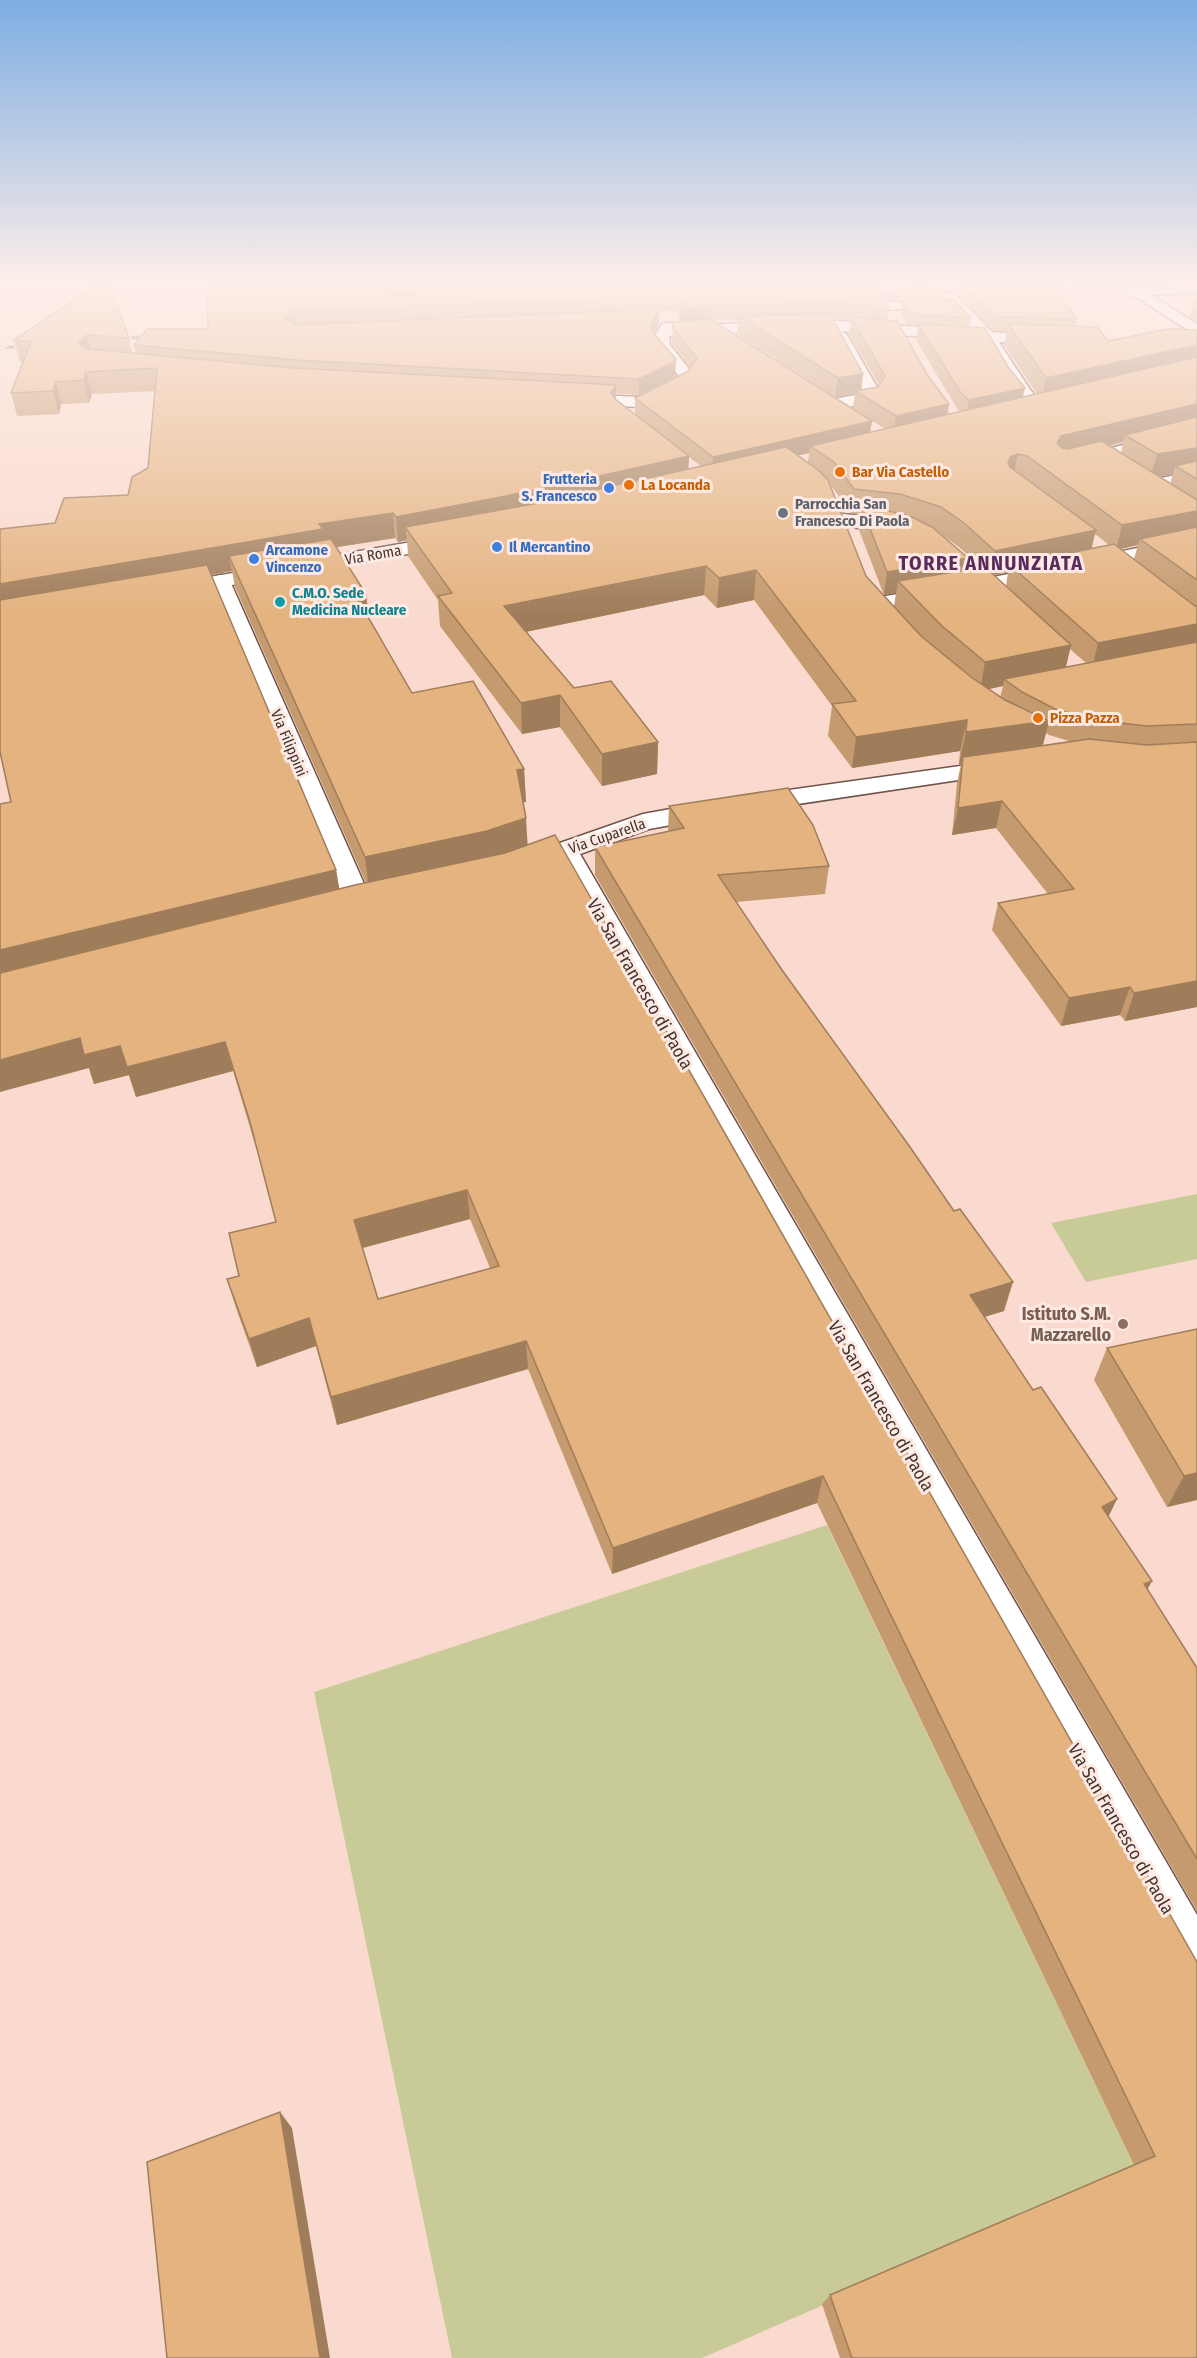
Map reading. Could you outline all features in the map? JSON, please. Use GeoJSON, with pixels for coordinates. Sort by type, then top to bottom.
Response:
{"type":"FeatureCollection","features":[{"type":"Feature","properties":{"kind":"street"},"geometry":{"type":"LineString","coordinates":[[622,416],[627,409],[654,395]]}},
{"type":"Feature","properties":{"kind":"street"},"geometry":{"type":"LineString","coordinates":[[851,417],[826,402],[869,398],[872,395]]}},
{"type":"Feature","properties":{"kind":"street"},"geometry":{"type":"LineString","coordinates":[[1016,413],[1043,407],[1027,395]]}},
{"type":"Feature","properties":{"kind":"street"},"geometry":{"type":"LineString","coordinates":[[563,399],[639,402]]}},
{"type":"Feature","properties":{"kind":"street"},"geometry":{"type":"LineString","coordinates":[[1063,465],[1197,431]]}},
{"type":"Feature","properties":{"kind":"street"},"geometry":{"type":"LineString","coordinates":[[1100,456],[1167,499]]}},
{"type":"Feature","properties":{"kind":"street"},"geometry":{"type":"LineString","coordinates":[[1147,486],[1197,476]]}},
{"type":"Feature","properties":{"kind":"street"},"geometry":{"type":"LineString","coordinates":[[854,546],[839,513],[920,532]]}},
{"type":"Feature","properties":{"kind":"street","name":"Via Roma"},"geometry":{"type":"LineString","coordinates":[[153,593],[474,536]]}},
{"type":"Feature","properties":{"kind":"street"},"geometry":{"type":"LineString","coordinates":[[877,604],[976,578],[1110,560],[1197,542]]}},
{"type":"Feature","properties":{"kind":"street"},"geometry":{"type":"LineString","coordinates":[[1093,546],[1127,573]]}},
{"type":"Feature","properties":{"kind":"street"},"geometry":{"type":"LineString","coordinates":[[976,578],[1001,601]]}},
{"type":"Feature","properties":{"kind":"street","name":"Via Filippini"},"geometry":{"type":"LineString","coordinates":[[219,582],[359,904]]}},
{"type":"Feature","properties":{"kind":"street","name":"Via Cuparella"},"geometry":{"type":"LineString","coordinates":[[519,866],[643,822],[742,805],[1024,764]]}},
{"type":"Feature","properties":{"kind":"street","name":"Via San Francesco di Paola"},"geometry":{"type":"LineString","coordinates":[[565,851],[1197,1962]]}},
{"type":"Feature","properties":{"kind":"green space"},"geometry":{"type":"Polygon","coordinates":[[[1197,1194],[1197,1259],[1086,1282],[1051,1223],[1197,1194]]]}},
{"type":"Feature","properties":{"kind":"green space"},"geometry":{"type":"Polygon","coordinates":[[[827,1525],[1136,2169],[702,2358],[452,2358],[314,1692],[827,1525]]]}},
{"type":"Feature","properties":{"kind":"building"},"geometry":{"type":"Polygon","coordinates":[[[155,395],[612,395],[689,456],[532,491],[396,517],[393,513],[319,524],[323,529],[0,584],[0,529],[55,523],[64,498],[128,495],[132,477],[148,468],[155,395]]]}},
{"type":"Feature","properties":{"kind":"building"},"geometry":{"type":"Polygon","coordinates":[[[641,395],[831,395],[872,421],[713,457],[635,398],[641,395]]]}},
{"type":"Feature","properties":{"kind":"building"},"geometry":{"type":"Polygon","coordinates":[[[862,395],[942,395],[949,404],[896,416],[862,395]]]}},
{"type":"Feature","properties":{"kind":"building"},"geometry":{"type":"Polygon","coordinates":[[[963,395],[992,395],[969,400],[963,395]]]}},
{"type":"Feature","properties":{"kind":"building"},"geometry":{"type":"Polygon","coordinates":[[[1032,395],[1197,395],[1197,404],[1061,436],[1057,443],[1062,448],[1068,449],[1102,441],[1197,500],[1197,511],[1122,525],[1027,456],[1018,454],[1010,457],[1008,463],[1010,467],[1096,530],[995,551],[964,523],[941,507],[900,494],[854,489],[834,462],[810,446],[1032,395]]]}},
{"type":"Feature","properties":{"kind":"building"},"geometry":{"type":"Polygon","coordinates":[[[1197,417],[1197,448],[1157,454],[1125,435],[1197,417]]]}},
{"type":"Feature","properties":{"kind":"building"},"geometry":{"type":"Polygon","coordinates":[[[786,447],[817,469],[828,480],[866,576],[921,636],[971,677],[1005,700],[1049,721],[966,732],[967,720],[856,737],[832,704],[856,701],[756,570],[719,578],[706,566],[504,606],[574,688],[611,681],[658,742],[602,754],[560,695],[521,703],[438,596],[452,593],[405,527],[533,504],[786,447]]]}},
{"type":"Feature","properties":{"kind":"building"},"geometry":{"type":"Polygon","coordinates":[[[1197,461],[1197,479],[1175,466],[1197,461]]]}},
{"type":"Feature","properties":{"kind":"building"},"geometry":{"type":"Polygon","coordinates":[[[862,508],[885,510],[912,517],[932,527],[968,558],[887,572],[862,508]]]}},
{"type":"Feature","properties":{"kind":"building"},"geometry":{"type":"Polygon","coordinates":[[[1197,527],[1197,580],[1140,539],[1197,527]]]}},
{"type":"Feature","properties":{"kind":"building"},"geometry":{"type":"Polygon","coordinates":[[[331,539],[366,594],[356,596],[412,693],[473,681],[524,769],[517,770],[526,818],[487,831],[365,857],[229,556],[331,539]]]}},
{"type":"Feature","properties":{"kind":"building"},"geometry":{"type":"Polygon","coordinates":[[[1114,544],[1197,606],[1197,624],[1098,643],[1010,565],[1114,544]]]}},
{"type":"Feature","properties":{"kind":"building"},"geometry":{"type":"Polygon","coordinates":[[[207,565],[336,870],[0,950],[0,804],[11,802],[0,752],[0,600],[207,565]]]}},
{"type":"Feature","properties":{"kind":"building"},"geometry":{"type":"Polygon","coordinates":[[[985,567],[1071,645],[985,662],[941,625],[898,581],[985,567]]]}},
{"type":"Feature","properties":{"kind":"building"},"geometry":{"type":"Polygon","coordinates":[[[1197,642],[1197,724],[1147,726],[1093,720],[1055,709],[1022,692],[1004,679],[1197,642]]]}},
{"type":"Feature","properties":{"kind":"building"},"geometry":{"type":"Polygon","coordinates":[[[1089,739],[1147,745],[1197,742],[1197,981],[1134,993],[1130,987],[1069,998],[998,903],[1074,889],[1002,801],[958,808],[963,757],[1089,739]]]}},
{"type":"Feature","properties":{"kind":"building"},"geometry":{"type":"Polygon","coordinates":[[[788,788],[813,825],[829,866],[718,875],[782,970],[954,1211],[960,1209],[1013,1282],[970,1295],[1033,1390],[1041,1387],[1117,1499],[1102,1507],[1152,1581],[1144,1584],[1197,1668],[1197,1859],[595,847],[684,828],[669,806],[788,788]]]}},
{"type":"Feature","properties":{"kind":"building"},"geometry":{"type":"Polygon","coordinates":[[[555,835],[1197,1962],[1197,2358],[852,2358],[830,2295],[1155,2156],[823,1476],[613,1548],[526,1341],[331,1397],[309,1318],[249,1339],[227,1279],[239,1276],[229,1233],[276,1222],[250,1122],[225,1042],[127,1067],[120,1046],[84,1055],[80,1038],[0,1060],[0,973],[355,885],[505,853],[555,835]],[[467,1190],[354,1220],[378,1299],[499,1266],[467,1190]]]}},
{"type":"Feature","properties":{"kind":"building"},"geometry":{"type":"Polygon","coordinates":[[[1197,1329],[1197,1473],[1184,1476],[1107,1348],[1197,1329]]]}},
{"type":"Feature","properties":{"kind":"building"},"geometry":{"type":"Polygon","coordinates":[[[280,2112],[320,2358],[167,2358],[147,2162],[280,2112]]]}},
{"type":"Feature","properties":{"kind":"place","name":"Bar Via Castello"},"geometry":{"type":"Point","coordinates":[840,472]}},
{"type":"Feature","properties":{"kind":"place","name":"La Locanda"},"geometry":{"type":"Point","coordinates":[629,485]}},
{"type":"Feature","properties":{"kind":"place","name":"Frutteria S. Francesco"},"geometry":{"type":"Point","coordinates":[609,488]}},
{"type":"Feature","properties":{"kind":"place","name":"Parrocchia San Francesco Di Paola"},"geometry":{"type":"Point","coordinates":[783,513]}},
{"type":"Feature","properties":{"kind":"place","name":"Il Mercantino"},"geometry":{"type":"Point","coordinates":[497,547]}},
{"type":"Feature","properties":{"kind":"place","name":"Arcamone Vincenzo"},"geometry":{"type":"Point","coordinates":[254,559]}},
{"type":"Feature","properties":{"kind":"place","name":"C.M.O. Sede Medicina Nucleare"},"geometry":{"type":"Point","coordinates":[280,602]}},
{"type":"Feature","properties":{"kind":"place","name":"Pizza Pazza"},"geometry":{"type":"Point","coordinates":[1038,718]}},
{"type":"Feature","properties":{"kind":"place","name":"Istituto S.M. Mazzarello"},"geometry":{"type":"Point","coordinates":[1123,1324]}},
{"type":"Feature","properties":{"kind":"district","name":"TORRE ANNUNZIATA"},"geometry":{"type":"Point","coordinates":[991,563]}}]}
